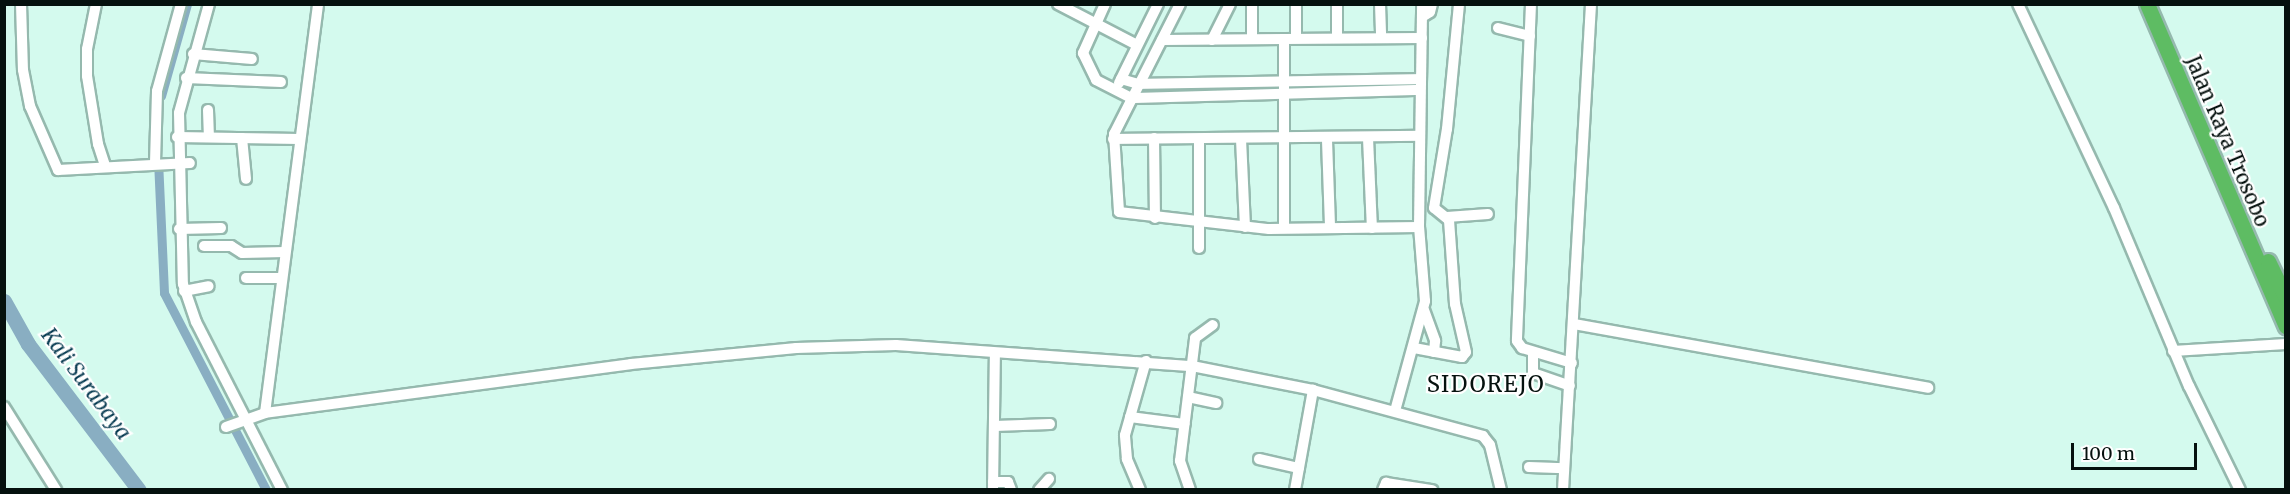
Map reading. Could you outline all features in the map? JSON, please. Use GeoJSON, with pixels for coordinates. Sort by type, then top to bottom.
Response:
{"type":"FeatureCollection","features":[{"type":"Feature","properties":{"kind":"highway","name":"Jalan Raya Trosobo"},"geometry":{"type":"LineString","coordinates":[[2147,4],[2286,326]]}},
{"type":"Feature","properties":{"kind":"highway","name":"Jalan Raya Trosobo"},"geometry":{"type":"LineString","coordinates":[[2158,4],[2286,298]]}},
{"type":"Feature","properties":{"kind":"street"},"geometry":{"type":"LineString","coordinates":[[21,4],[23,70],[30,106],[58,170],[156,163],[190,163]]}},
{"type":"Feature","properties":{"kind":"street"},"geometry":{"type":"LineString","coordinates":[[96,4],[87,49],[87,76],[98,144],[105,166]]}},
{"type":"Feature","properties":{"kind":"street"},"geometry":{"type":"LineString","coordinates":[[156,163],[157,92],[181,4]]}},
{"type":"Feature","properties":{"kind":"street"},"geometry":{"type":"LineString","coordinates":[[208,4],[186,78],[177,137],[179,229],[184,291],[244,418],[282,489]]}},
{"type":"Feature","properties":{"kind":"street"},"geometry":{"type":"LineString","coordinates":[[265,413],[318,4]]}},
{"type":"Feature","properties":{"kind":"street"},"geometry":{"type":"LineString","coordinates":[[1058,4],[1097,22],[1137,45]]}},
{"type":"Feature","properties":{"kind":"street"},"geometry":{"type":"LineString","coordinates":[[1105,4],[1083,53],[1096,80],[1115,92],[1131,98],[1285,87]]}},
{"type":"Feature","properties":{"kind":"street"},"geometry":{"type":"LineString","coordinates":[[1115,92],[1158,4]]}},
{"type":"Feature","properties":{"kind":"street"},"geometry":{"type":"LineString","coordinates":[[1180,4],[1131,98],[1113,139],[1116,209],[1155,218],[1245,227],[1419,227]]}},
{"type":"Feature","properties":{"kind":"street"},"geometry":{"type":"LineString","coordinates":[[1212,40],[1230,4]]}},
{"type":"Feature","properties":{"kind":"street"},"geometry":{"type":"LineString","coordinates":[[1251,4],[1252,39]]}},
{"type":"Feature","properties":{"kind":"street"},"geometry":{"type":"LineString","coordinates":[[1296,4],[1296,38]]}},
{"type":"Feature","properties":{"kind":"street"},"geometry":{"type":"LineString","coordinates":[[1337,4],[1337,38]]}},
{"type":"Feature","properties":{"kind":"street"},"geometry":{"type":"LineString","coordinates":[[1380,4],[1381,37]]}},
{"type":"Feature","properties":{"kind":"street"},"geometry":{"type":"LineString","coordinates":[[1395,411],[1423,309],[1418,136],[1422,4]]}},
{"type":"Feature","properties":{"kind":"street"},"geometry":{"type":"LineString","coordinates":[[1422,17],[1431,12],[1432,4]]}},
{"type":"Feature","properties":{"kind":"street"},"geometry":{"type":"LineString","coordinates":[[1434,208],[1447,129],[1459,4]]}},
{"type":"Feature","properties":{"kind":"street"},"geometry":{"type":"LineString","coordinates":[[1531,4],[1517,341],[1533,352],[1572,363]]}},
{"type":"Feature","properties":{"kind":"street"},"geometry":{"type":"LineString","coordinates":[[1563,489],[1591,4]]}},
{"type":"Feature","properties":{"kind":"street"},"geometry":{"type":"LineString","coordinates":[[2018,4],[2114,208],[2173,351],[2240,489]]}},
{"type":"Feature","properties":{"kind":"street"},"geometry":{"type":"LineString","coordinates":[[1498,28],[1530,36]]}},
{"type":"Feature","properties":{"kind":"street"},"geometry":{"type":"LineString","coordinates":[[1162,40],[1422,38]]}},
{"type":"Feature","properties":{"kind":"street"},"geometry":{"type":"LineString","coordinates":[[1284,39],[1284,228]]}},
{"type":"Feature","properties":{"kind":"street"},"geometry":{"type":"LineString","coordinates":[[192,54],[252,59]]}},
{"type":"Feature","properties":{"kind":"street"},"geometry":{"type":"LineString","coordinates":[[186,78],[281,82]]}},
{"type":"Feature","properties":{"kind":"street"},"geometry":{"type":"LineString","coordinates":[[1121,79],[1138,84],[1285,87],[1420,85]]}},
{"type":"Feature","properties":{"kind":"street"},"geometry":{"type":"LineString","coordinates":[[208,110],[209,137]]}},
{"type":"Feature","properties":{"kind":"street"},"geometry":{"type":"LineString","coordinates":[[1113,139],[1327,140],[1418,136]]}},
{"type":"Feature","properties":{"kind":"street"},"geometry":{"type":"LineString","coordinates":[[177,137],[299,138]]}},
{"type":"Feature","properties":{"kind":"street"},"geometry":{"type":"LineString","coordinates":[[242,138],[246,179]]}},
{"type":"Feature","properties":{"kind":"street"},"geometry":{"type":"LineString","coordinates":[[1154,138],[1155,218]]}},
{"type":"Feature","properties":{"kind":"street"},"geometry":{"type":"LineString","coordinates":[[1368,138],[1372,228]]}},
{"type":"Feature","properties":{"kind":"street"},"geometry":{"type":"LineString","coordinates":[[1199,140],[1199,248]]}},
{"type":"Feature","properties":{"kind":"street"},"geometry":{"type":"LineString","coordinates":[[1241,140],[1245,227]]}},
{"type":"Feature","properties":{"kind":"street"},"geometry":{"type":"LineString","coordinates":[[1327,140],[1330,228]]}},
{"type":"Feature","properties":{"kind":"street"},"geometry":{"type":"LineString","coordinates":[[1419,205],[1434,208],[1447,217],[1488,214]]}},
{"type":"Feature","properties":{"kind":"street"},"geometry":{"type":"LineString","coordinates":[[1414,348],[1462,357],[1466,352],[1455,304],[1447,217]]}},
{"type":"Feature","properties":{"kind":"street"},"geometry":{"type":"LineString","coordinates":[[179,229],[221,228]]}},
{"type":"Feature","properties":{"kind":"street"},"geometry":{"type":"LineString","coordinates":[[204,246],[231,246],[242,253],[285,252]]}},
{"type":"Feature","properties":{"kind":"street"},"geometry":{"type":"LineString","coordinates":[[246,278],[282,278]]}},
{"type":"Feature","properties":{"kind":"street"},"geometry":{"type":"LineString","coordinates":[[184,291],[209,286]]}},
{"type":"Feature","properties":{"kind":"street"},"geometry":{"type":"LineString","coordinates":[[1423,309],[1435,341],[1434,352]]}},
{"type":"Feature","properties":{"kind":"street"},"geometry":{"type":"LineString","coordinates":[[1574,324],[1928,388]]}},
{"type":"Feature","properties":{"kind":"street"},"geometry":{"type":"LineString","coordinates":[[1190,489],[1180,461],[1195,338],[1213,325]]}},
{"type":"Feature","properties":{"kind":"street"},"geometry":{"type":"LineString","coordinates":[[2173,351],[2286,344]]}},
{"type":"Feature","properties":{"kind":"street"},"geometry":{"type":"LineString","coordinates":[[228,426],[244,418],[265,413],[631,364],[773,350],[896,345],[995,354],[1143,361],[1192,366],[1313,390],[1483,436],[1490,445],[1501,489]]}},
{"type":"Feature","properties":{"kind":"street"},"geometry":{"type":"LineString","coordinates":[[1533,352],[1533,372],[1570,386]]}},
{"type":"Feature","properties":{"kind":"street"},"geometry":{"type":"LineString","coordinates":[[995,354],[993,485],[1008,482],[1011,489]]}},
{"type":"Feature","properties":{"kind":"street"},"geometry":{"type":"LineString","coordinates":[[1140,489],[1125,450],[1143,361]]}},
{"type":"Feature","properties":{"kind":"street"},"geometry":{"type":"LineString","coordinates":[[1295,489],[1313,390]]}},
{"type":"Feature","properties":{"kind":"street"},"geometry":{"type":"LineString","coordinates":[[1188,397],[1216,404]]}},
{"type":"Feature","properties":{"kind":"street"},"geometry":{"type":"LineString","coordinates":[[4,407],[56,489]]}},
{"type":"Feature","properties":{"kind":"street"},"geometry":{"type":"LineString","coordinates":[[1130,417],[1185,424]]}},
{"type":"Feature","properties":{"kind":"street"},"geometry":{"type":"LineString","coordinates":[[994,426],[1050,424]]}},
{"type":"Feature","properties":{"kind":"street"},"geometry":{"type":"LineString","coordinates":[[1260,459],[1299,468]]}},
{"type":"Feature","properties":{"kind":"street"},"geometry":{"type":"LineString","coordinates":[[1529,466],[1564,468]]}},
{"type":"Feature","properties":{"kind":"street"},"geometry":{"type":"LineString","coordinates":[[1039,489],[1049,479]]}},
{"type":"Feature","properties":{"kind":"street"},"geometry":{"type":"LineString","coordinates":[[1383,489],[1386,483],[1432,489]]}},
{"type":"Feature","properties":{"kind":"waterway"},"geometry":{"type":"LineString","coordinates":[[161,96],[187,4]]}},
{"type":"Feature","properties":{"kind":"waterway"},"geometry":{"type":"LineString","coordinates":[[158,160],[164,293],[266,490]]}},
{"type":"Feature","properties":{"kind":"waterway","name":"Kali Surabaya"},"geometry":{"type":"LineString","coordinates":[[4,301],[28,344],[139,490]]}},
{"type":"Feature","properties":{"kind":"district","name":"SIDOREJO"},"geometry":{"type":"Point","coordinates":[1486,385]}}]}
